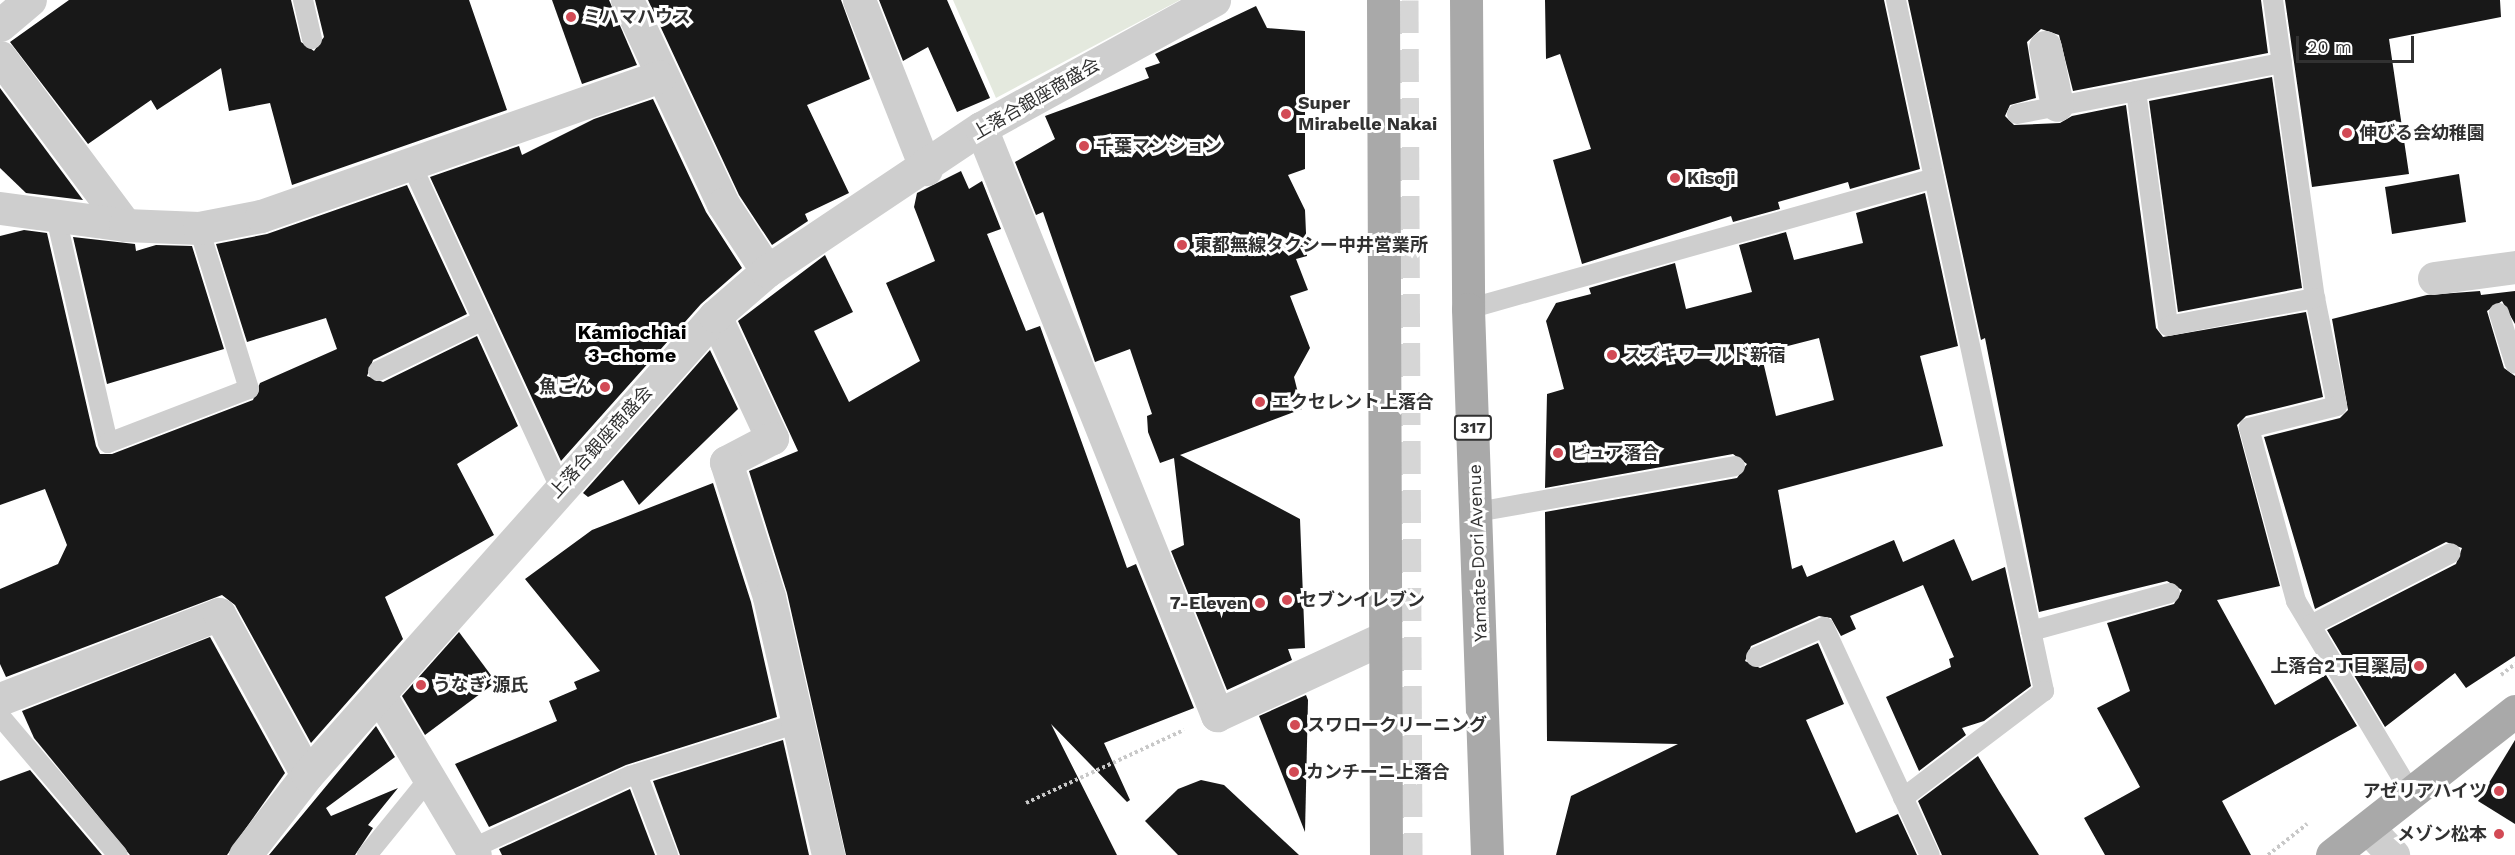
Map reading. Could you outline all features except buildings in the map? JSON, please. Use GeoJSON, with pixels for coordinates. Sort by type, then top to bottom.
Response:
{"type":"FeatureCollection","features":[{"type":"Feature","properties":{"kind":"main road"},"geometry":{"type":"LineString","coordinates":[[1383,0],[1386,855]]}},
{"type":"Feature","properties":{"kind":"main road","name":"Yamate-Dori Avenue"},"geometry":{"type":"LineString","coordinates":[[1466,0],[1468,309],[1477,512],[1487,855]]}},
{"type":"Feature","properties":{"kind":"main road"},"geometry":{"type":"LineString","coordinates":[[2332,855],[2411,792],[2508,726]]}},
{"type":"Feature","properties":{"kind":"street"},"geometry":{"type":"LineString","coordinates":[[0,25],[30,0]]}},
{"type":"Feature","properties":{"kind":"street"},"geometry":{"type":"LineString","coordinates":[[627,0],[659,77],[740,235],[767,271]]}},
{"type":"Feature","properties":{"kind":"street"},"geometry":{"type":"LineString","coordinates":[[859,0],[926,169]]}},
{"type":"Feature","properties":{"kind":"street","name":"上落合銀座商盛会"},"geometry":{"type":"LineString","coordinates":[[245,855],[308,775],[714,316],[767,271],[926,169],[981,128],[1214,0]]}},
{"type":"Feature","properties":{"kind":"street"},"geometry":{"type":"LineString","coordinates":[[2045,47],[2057,105]]}},
{"type":"Feature","properties":{"kind":"street"},"geometry":{"type":"LineString","coordinates":[[0,57],[125,225]]}},
{"type":"Feature","properties":{"kind":"street"},"geometry":{"type":"LineString","coordinates":[[0,208],[55,213],[125,225],[198,228],[315,201],[659,77]]}},
{"type":"Feature","properties":{"kind":"street"},"geometry":{"type":"LineString","coordinates":[[981,128],[1217,715],[1384,638]]}},
{"type":"Feature","properties":{"kind":"street"},"geometry":{"type":"LineString","coordinates":[[2434,278],[2515,267]]}},
{"type":"Feature","properties":{"kind":"street"},"geometry":{"type":"LineString","coordinates":[[714,316],[772,438],[726,462],[770,597],[828,855]]}},
{"type":"Feature","properties":{"kind":"street"},"geometry":{"type":"LineString","coordinates":[[0,699],[219,614],[308,775]]}},
{"type":"Feature","properties":{"kind":"street"},"geometry":{"type":"LineString","coordinates":[[379,694],[432,776],[473,852]]}},
{"type":"Feature","properties":{"kind":"street"},"geometry":{"type":"LineString","coordinates":[[2368,828],[2393,855]]}},
{"type":"Feature","properties":{"kind":"lane"},"geometry":{"type":"LineString","coordinates":[[303,0],[312,39]]}},
{"type":"Feature","properties":{"kind":"lane"},"geometry":{"type":"LineString","coordinates":[[1896,0],[2044,691],[1904,798]]}},
{"type":"Feature","properties":{"kind":"lane"},"geometry":{"type":"LineString","coordinates":[[2273,0],[2315,298],[2337,406],[2249,428],[2296,601],[2411,792]]}},
{"type":"Feature","properties":{"kind":"lane"},"geometry":{"type":"LineString","coordinates":[[2017,114],[2282,63]]}},
{"type":"Feature","properties":{"kind":"lane"},"geometry":{"type":"LineString","coordinates":[[2136,91],[2168,326],[2315,298]]}},
{"type":"Feature","properties":{"kind":"lane"},"geometry":{"type":"LineString","coordinates":[[412,166],[560,488]]}},
{"type":"Feature","properties":{"kind":"lane"},"geometry":{"type":"LineString","coordinates":[[1468,309],[1934,178]]}},
{"type":"Feature","properties":{"kind":"lane"},"geometry":{"type":"LineString","coordinates":[[55,213],[108,443],[249,388],[198,228]]}},
{"type":"Feature","properties":{"kind":"lane"},"geometry":{"type":"LineString","coordinates":[[2499,312],[2515,364]]}},
{"type":"Feature","properties":{"kind":"lane"},"geometry":{"type":"LineString","coordinates":[[378,370],[483,320]]}},
{"type":"Feature","properties":{"kind":"lane"},"geometry":{"type":"LineString","coordinates":[[1477,512],[1735,466]]}},
{"type":"Feature","properties":{"kind":"lane"},"geometry":{"type":"LineString","coordinates":[[2310,625],[2451,553]]}},
{"type":"Feature","properties":{"kind":"lane"},"geometry":{"type":"LineString","coordinates":[[2031,631],[2170,593]]}},
{"type":"Feature","properties":{"kind":"lane"},"geometry":{"type":"LineString","coordinates":[[1756,657],[1824,627],[1930,855]]}},
{"type":"Feature","properties":{"kind":"lane"},"geometry":{"type":"LineString","coordinates":[[0,716],[118,855]]}},
{"type":"Feature","properties":{"kind":"lane"},"geometry":{"type":"LineString","coordinates":[[473,852],[637,774],[798,723]]}},
{"type":"Feature","properties":{"kind":"lane"},"geometry":{"type":"LineString","coordinates":[[637,774],[668,855]]}},
{"type":"Feature","properties":{"kind":"lane"},"geometry":{"type":"LineString","coordinates":[[367,855],[432,776]]}},
{"type":"Feature","properties":{"kind":"path"},"geometry":{"type":"LineString","coordinates":[[1026,803],[1217,715]]}},
{"type":"Feature","properties":{"kind":"shaded area"},"geometry":{"type":"Polygon","coordinates":[[[953,0],[1180,0],[996,98],[953,0]]]}},
{"type":"Feature","properties":{"kind":"tunnel"},"geometry":{"type":"LineString","coordinates":[[1402,0],[1406,855]]}},
{"type":"Feature","properties":{"kind":"place","name":"ミハマハウス"},"geometry":{"type":"Point","coordinates":[571,17]}},
{"type":"Feature","properties":{"kind":"place","name":"Super Mirabelle Nakai"},"geometry":{"type":"Point","coordinates":[1286,114]}},
{"type":"Feature","properties":{"kind":"place","name":"伸びる会幼稚園"},"geometry":{"type":"Point","coordinates":[2347,133]}},
{"type":"Feature","properties":{"kind":"place","name":"千葉マンション"},"geometry":{"type":"Point","coordinates":[1084,146]}},
{"type":"Feature","properties":{"kind":"place","name":"Kisoji"},"geometry":{"type":"Point","coordinates":[1675,178]}},
{"type":"Feature","properties":{"kind":"place","name":"東都無線タクシー中井営業所"},"geometry":{"type":"Point","coordinates":[1182,245]}},
{"type":"Feature","properties":{"kind":"place","name":"スズキワールド新宿"},"geometry":{"type":"Point","coordinates":[1612,355]}},
{"type":"Feature","properties":{"kind":"place","name":"魚ごん"},"geometry":{"type":"Point","coordinates":[605,387]}},
{"type":"Feature","properties":{"kind":"place","name":"エクセレント上落合"},"geometry":{"type":"Point","coordinates":[1260,402]}},
{"type":"Feature","properties":{"kind":"place","name":"ビュア落合"},"geometry":{"type":"Point","coordinates":[1558,453]}},
{"type":"Feature","properties":{"kind":"place","name":"セブンイレブン"},"geometry":{"type":"Point","coordinates":[1287,600]}},
{"type":"Feature","properties":{"kind":"place","name":"7-Eleven"},"geometry":{"type":"Point","coordinates":[1260,603]}},
{"type":"Feature","properties":{"kind":"place","name":"上落合2丁目薬局"},"geometry":{"type":"Point","coordinates":[2419,666]}},
{"type":"Feature","properties":{"kind":"place","name":"うなぎ 源氏"},"geometry":{"type":"Point","coordinates":[421,685]}},
{"type":"Feature","properties":{"kind":"place","name":"スワロークリーニング"},"geometry":{"type":"Point","coordinates":[1295,725]}},
{"type":"Feature","properties":{"kind":"place","name":"カンチーニ上落合"},"geometry":{"type":"Point","coordinates":[1294,772]}},
{"type":"Feature","properties":{"kind":"place","name":"アゼリアハイツ"},"geometry":{"type":"Point","coordinates":[2499,791]}},
{"type":"Feature","properties":{"kind":"place","name":"メゾン松本"},"geometry":{"type":"Point","coordinates":[2499,834]}},
{"type":"Feature","properties":{"kind":"district","name":"Kamiochiai 3-chome"},"geometry":{"type":"Point","coordinates":[632,344]}}]}
